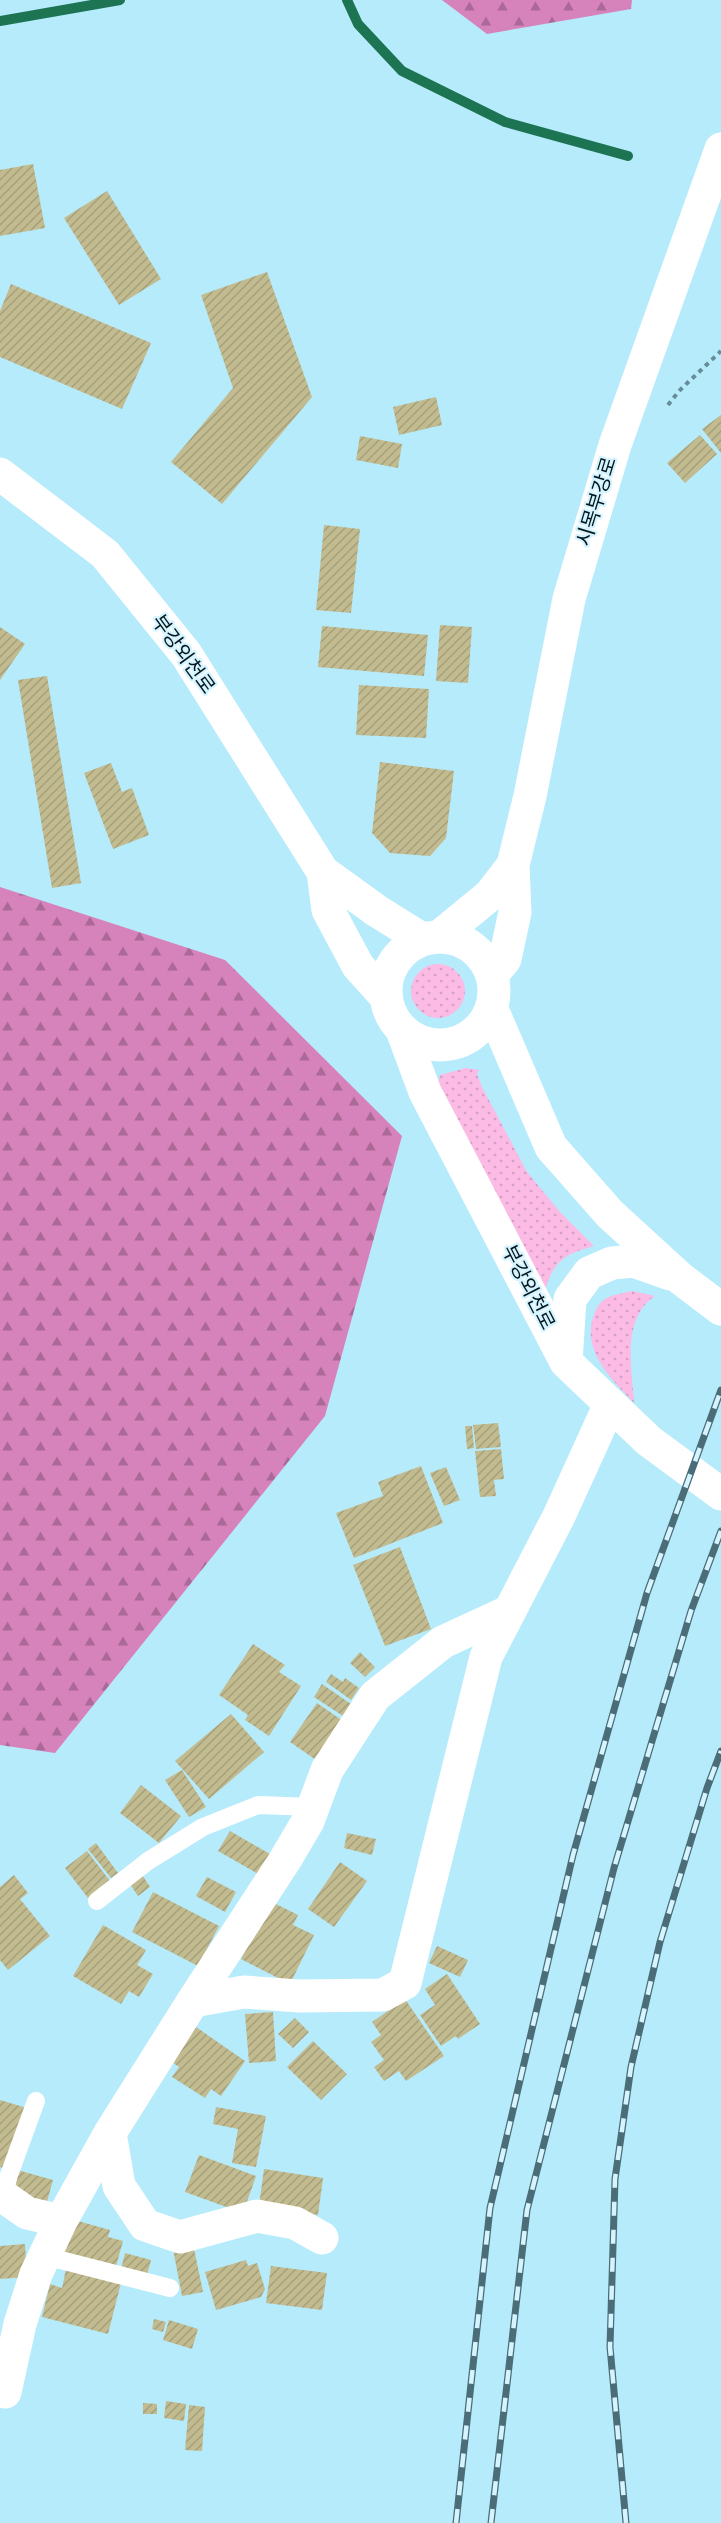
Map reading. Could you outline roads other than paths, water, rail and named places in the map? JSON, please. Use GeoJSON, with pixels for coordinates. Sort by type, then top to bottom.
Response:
{"type":"FeatureCollection","features":[{"type":"Feature","properties":{"kind":"main road","name":"시목부강로"},"geometry":{"type":"LineString","coordinates":[[513,865],[530,796],[569,599],[615,445],[721,149]]}},
{"type":"Feature","properties":{"kind":"main road","name":"부강외천로"},"geometry":{"type":"LineString","coordinates":[[0,474],[105,554],[179,645],[323,872],[376,911],[431,938]]}},
{"type":"Feature","properties":{"kind":"main road"},"geometry":{"type":"LineString","coordinates":[[431,938],[457,939],[472,947],[485,959],[492,975],[495,992],[492,1009],[477,1030],[454,1043],[436,1045],[417,1040],[402,1030],[391,1015],[386,997],[387,978],[394,961],[407,947],[431,938],[490,895],[513,865]]}},
{"type":"Feature","properties":{"kind":"main road"},"geometry":{"type":"LineString","coordinates":[[492,975],[505,959],[515,912],[513,865]]}},
{"type":"Feature","properties":{"kind":"main road","name":"부강외천로"},"geometry":{"type":"LineString","coordinates":[[323,872],[328,910],[358,966],[386,997]]}},
{"type":"Feature","properties":{"kind":"main road"},"geometry":{"type":"LineString","coordinates":[[492,1009],[551,1147],[610,1214],[680,1278],[721,1309]]}},
{"type":"Feature","properties":{"kind":"main road","name":"부강외천로"},"geometry":{"type":"LineString","coordinates":[[402,1030],[425,1092],[566,1362],[649,1441],[721,1494]]}},
{"type":"Feature","properties":{"kind":"main road"},"geometry":{"type":"LineString","coordinates":[[566,1362],[570,1299],[589,1273],[612,1263],[633,1261],[680,1278]]}},
{"type":"Feature","properties":{"kind":"main road"},"geometry":{"type":"LineString","coordinates":[[193,2001],[244,1992],[299,1996],[383,1995],[405,1983],[486,1657],[559,1516],[610,1404]]}},
{"type":"Feature","properties":{"kind":"main road"},"geometry":{"type":"LineString","coordinates":[[5,2392],[20,2324],[45,2256],[61,2221],[110,2133],[285,1860],[308,1821],[327,1770],[375,1696],[443,1642],[510,1611]]}},
{"type":"Feature","properties":{"kind":"main road"},"geometry":{"type":"LineString","coordinates":[[110,2133],[119,2186],[145,2224],[180,2237],[256,2216],[295,2223],[322,2238]]}},
{"type":"Feature","properties":{"kind":"main road"},"geometry":{"type":"LineString","coordinates":[[2,2195],[27,2213],[61,2221]]}},
{"type":"Feature","properties":{"kind":"lane"},"geometry":{"type":"LineString","coordinates":[[97,1901],[148,1861],[203,1827],[258,1805],[313,1807]]}},
{"type":"Feature","properties":{"kind":"lane"},"geometry":{"type":"LineString","coordinates":[[2,2195],[36,2100]]}},
{"type":"Feature","properties":{"kind":"lane"},"geometry":{"type":"LineString","coordinates":[[45,2256],[170,2288]]}},
{"type":"Feature","properties":{"kind":"waterway"},"geometry":{"type":"LineString","coordinates":[[0,21],[120,0]]}},
{"type":"Feature","properties":{"kind":"waterway"},"geometry":{"type":"LineString","coordinates":[[347,0],[358,24],[402,71],[505,122],[628,156]]}},
{"type":"Feature","properties":{"kind":"railway"},"geometry":{"type":"LineString","coordinates":[[456,2523],[490,2208],[573,1855],[647,1593],[721,1390]]}},
{"type":"Feature","properties":{"kind":"railway"},"geometry":{"type":"LineString","coordinates":[[491,2523],[527,2210],[614,1868],[691,1611],[721,1531]]}},
{"type":"Feature","properties":{"kind":"railway"},"geometry":{"type":"LineString","coordinates":[[626,2523],[610,2347],[615,2179],[631,2067],[660,1942],[707,1788],[721,1751]]}}]}
